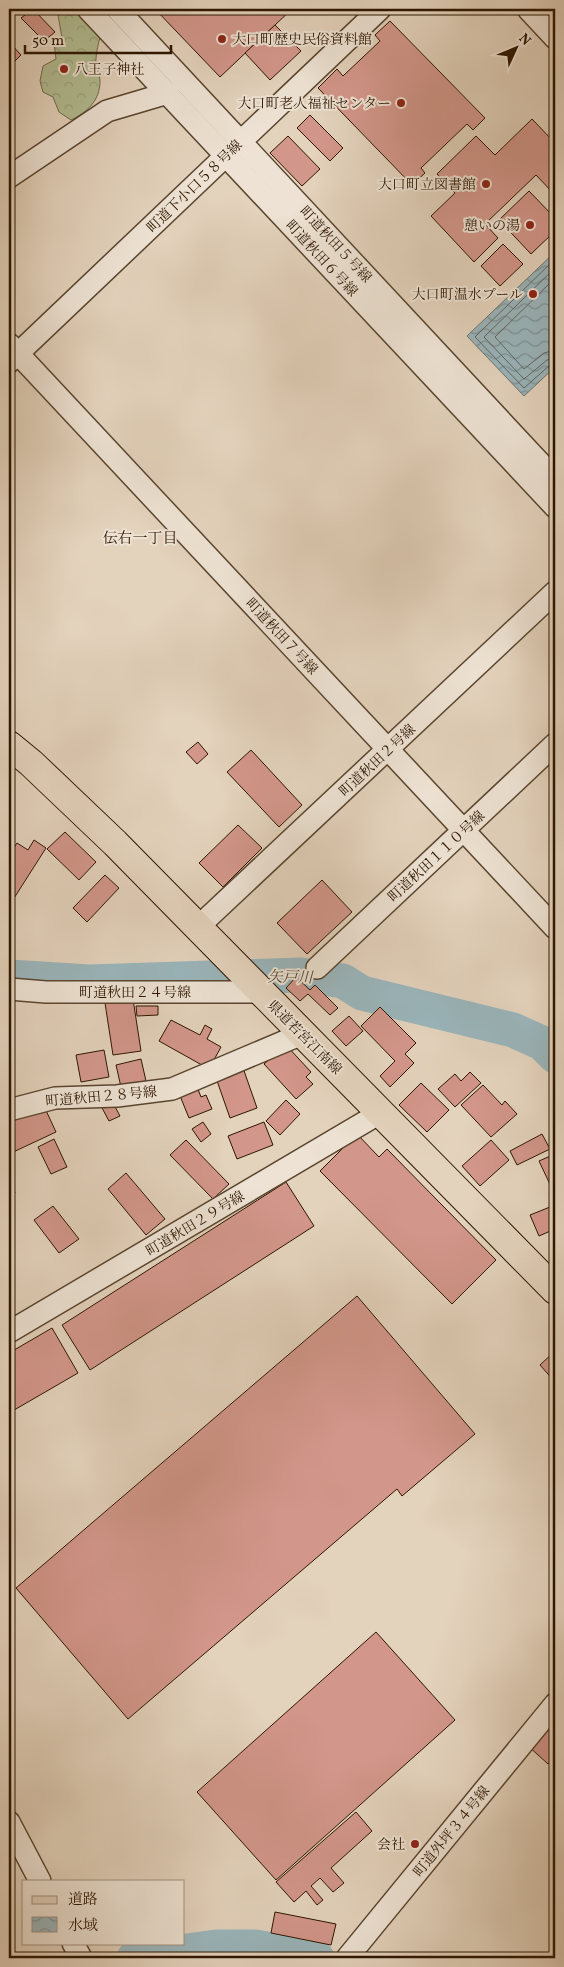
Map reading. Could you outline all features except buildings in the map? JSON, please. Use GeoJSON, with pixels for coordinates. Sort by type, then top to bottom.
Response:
{"type":"FeatureCollection","features":[{"type":"Feature","properties":{"kind":"main road","name":"県道若宮江南線"},"geometry":{"type":"LineString","coordinates":[[9,745],[31,763],[108,836],[555,1290]]}},
{"type":"Feature","properties":{"kind":"street","name":"町道秋田６号線"},"geometry":{"type":"LineString","coordinates":[[88,9],[168,94],[234,149],[555,507]]}},
{"type":"Feature","properties":{"kind":"street","name":"町道秋田５号線"},"geometry":{"type":"LineString","coordinates":[[117,9],[234,149],[555,479]]}},
{"type":"Feature","properties":{"kind":"street","name":"町道下小口５８号線"},"geometry":{"type":"LineString","coordinates":[[12,353],[234,149],[380,9]]}},
{"type":"Feature","properties":{"kind":"street"},"geometry":{"type":"LineString","coordinates":[[528,9],[555,38]]}},
{"type":"Feature","properties":{"kind":"street"},"geometry":{"type":"LineString","coordinates":[[9,177],[107,112],[168,94]]}},
{"type":"Feature","properties":{"kind":"street","name":"町道秋田７号線"},"geometry":{"type":"LineString","coordinates":[[12,353],[555,928]]}},
{"type":"Feature","properties":{"kind":"street","name":"町道秋田２号線"},"geometry":{"type":"LineString","coordinates":[[199,928],[555,592]]}},
{"type":"Feature","properties":{"kind":"street","name":"町道秋田１１０号線"},"geometry":{"type":"LineString","coordinates":[[317,968],[555,744]]}},
{"type":"Feature","properties":{"kind":"street","name":"町道秋田２４号線"},"geometry":{"type":"LineString","coordinates":[[9,989],[46,992],[261,992]]}},
{"type":"Feature","properties":{"kind":"street","name":"町道秋田２８号線"},"geometry":{"type":"LineString","coordinates":[[9,1110],[55,1098],[116,1096],[172,1089],[302,1034]]}},
{"type":"Feature","properties":{"kind":"street","name":"町道秋田２９号線"},"geometry":{"type":"LineString","coordinates":[[9,1332],[380,1113]]}},
{"type":"Feature","properties":{"kind":"street","name":"町道外坪３４号線"},"geometry":{"type":"LineString","coordinates":[[348,1957],[555,1704]]}},
{"type":"Feature","properties":{"kind":"street"},"geometry":{"type":"LineString","coordinates":[[9,1822],[39,1880]]}},
{"type":"Feature","properties":{"kind":"street"},"geometry":{"type":"LineString","coordinates":[[74,1944],[81,1958]]}},
{"type":"Feature","properties":{"kind":"green space"},"geometry":{"type":"Polygon","coordinates":[[[57,9],[95,9],[101,28],[96,58],[100,81],[98,94],[87,109],[71,120],[59,112],[53,97],[43,92],[40,81],[43,66],[56,59],[54,42],[62,38],[57,9]]]}},
{"type":"Feature","properties":{"kind":"water","name":"大口町温水プール"},"geometry":{"type":"Polygon","coordinates":[[[555,252],[555,367],[524,396],[467,336],[555,252]]]}},
{"type":"Feature","properties":{"kind":"waterway","name":"矢戸川"},"geometry":{"type":"LineString","coordinates":[[9,977],[89,982],[301,975],[343,981],[362,993],[513,1030],[542,1043],[555,1056]]}},
{"type":"Feature","properties":{"kind":"waterway"},"geometry":{"type":"LineString","coordinates":[[134,1958],[216,1947],[255,1947],[317,1958]]}},
{"type":"Feature","properties":{"kind":"place","name":"大口町歴史民俗資料館"},"geometry":{"type":"Point","coordinates":[222,39]}},
{"type":"Feature","properties":{"kind":"place","name":"八王子神社"},"geometry":{"type":"Point","coordinates":[64,69]}},
{"type":"Feature","properties":{"kind":"place","name":"大口町老人福祉センター"},"geometry":{"type":"Point","coordinates":[401,103]}},
{"type":"Feature","properties":{"kind":"place","name":"大口町立図書館"},"geometry":{"type":"Point","coordinates":[486,184]}},
{"type":"Feature","properties":{"kind":"place","name":"憩いの湯"},"geometry":{"type":"Point","coordinates":[530,225]}},
{"type":"Feature","properties":{"kind":"place","name":"大口町温水プール"},"geometry":{"type":"Point","coordinates":[533,294]}},
{"type":"Feature","properties":{"kind":"place","name":"会社"},"geometry":{"type":"Point","coordinates":[415,1844]}},
{"type":"Feature","properties":{"kind":"district","name":"伝右一丁目"},"geometry":{"type":"Point","coordinates":[140,538]}}]}
